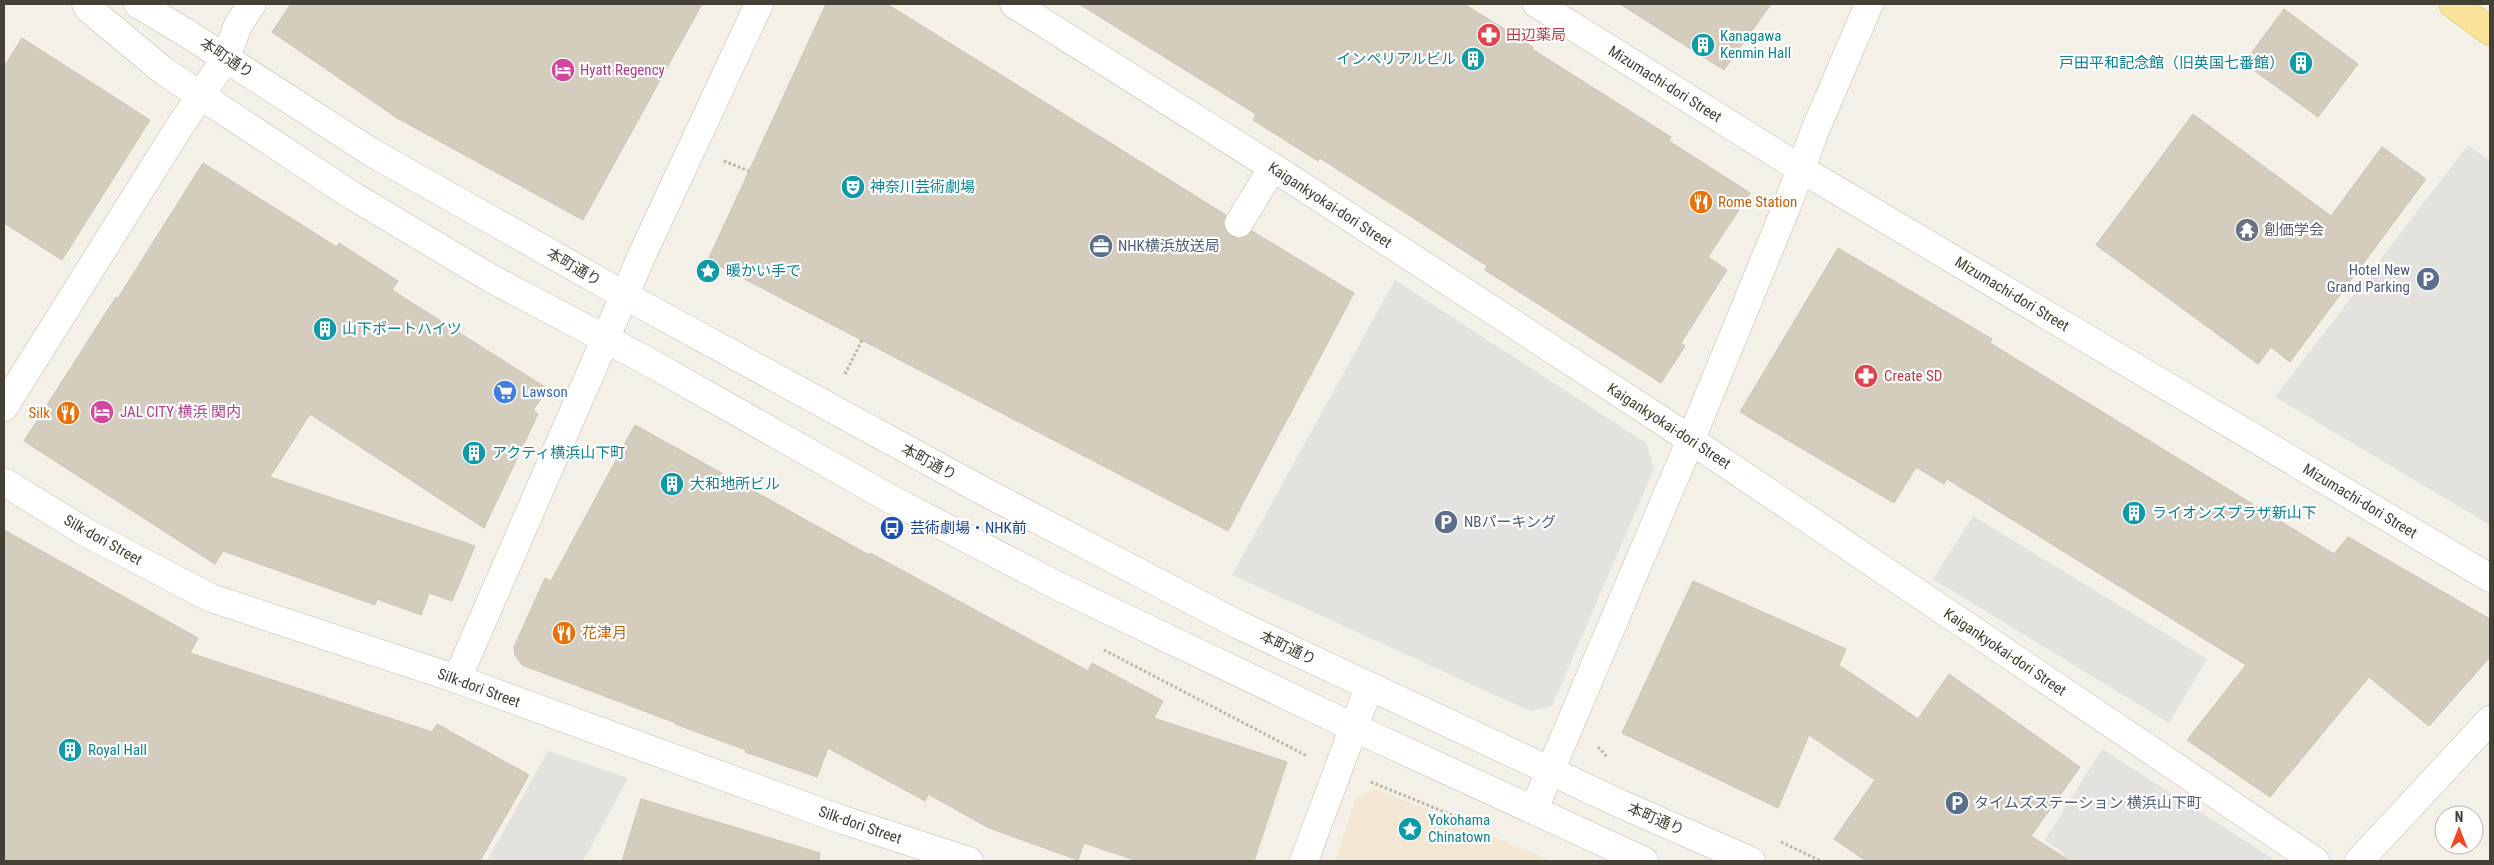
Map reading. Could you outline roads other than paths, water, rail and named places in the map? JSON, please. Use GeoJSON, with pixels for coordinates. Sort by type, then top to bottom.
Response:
{"type":"FeatureCollection","features":[{"type":"Feature","properties":{"kind":"main road"},"geometry":{"type":"LineString","coordinates":[[2453,4],[2490,31]]}},
{"type":"Feature","properties":{"kind":"street"},"geometry":{"type":"LineString","coordinates":[[86,4],[89,10],[165,72],[378,210],[492,278],[888,497],[1058,586],[1355,728],[1644,861]]}},
{"type":"Feature","properties":{"kind":"street","name":"本町通り"},"geometry":{"type":"LineString","coordinates":[[138,4],[226,58],[371,152],[624,295],[985,492],[1237,624],[1623,805],[1751,861]]}},
{"type":"Feature","properties":{"kind":"street"},"geometry":{"type":"LineString","coordinates":[[4,407],[226,58],[238,25],[252,4]]}},
{"type":"Feature","properties":{"kind":"street"},"geometry":{"type":"LineString","coordinates":[[457,679],[624,295],[759,4]]}},
{"type":"Feature","properties":{"kind":"street","name":"Kaigankyokai-dori Street"},"geometry":{"type":"LineString","coordinates":[[1014,4],[1272,167],[1690,439],[2315,861]]}},
{"type":"Feature","properties":{"kind":"street","name":"Mizumachi-dori Street"},"geometry":{"type":"LineString","coordinates":[[1537,4],[1801,169],[2490,578]]}},
{"type":"Feature","properties":{"kind":"street"},"geometry":{"type":"LineString","coordinates":[[1534,809],[1870,4]]}},
{"type":"Feature","properties":{"kind":"street"},"geometry":{"type":"LineString","coordinates":[[1239,223],[1272,167]]}},
{"type":"Feature","properties":{"kind":"street","name":"Silk-dori Street"},"geometry":{"type":"LineString","coordinates":[[4,482],[87,533],[211,598],[457,679],[840,820],[969,861]]}},
{"type":"Feature","properties":{"kind":"street"},"geometry":{"type":"LineString","coordinates":[[1304,861],[1337,768],[1355,728],[1369,687]]}},
{"type":"Feature","properties":{"kind":"street"},"geometry":{"type":"LineString","coordinates":[[2360,861],[2490,720]]}},
{"type":"Feature","properties":{"kind":"place","name":"田辺薬局"},"geometry":{"type":"Point","coordinates":[1489,35]}},
{"type":"Feature","properties":{"kind":"place","name":"Kanagawa Kenmin Hall"},"geometry":{"type":"Point","coordinates":[1703,45]}},
{"type":"Feature","properties":{"kind":"place","name":"インペリアルビル"},"geometry":{"type":"Point","coordinates":[1473,59]}},
{"type":"Feature","properties":{"kind":"place","name":"戸田平和記念館（旧英国七番館）"},"geometry":{"type":"Point","coordinates":[2301,63]}},
{"type":"Feature","properties":{"kind":"place","name":"Hyatt Regency"},"geometry":{"type":"Point","coordinates":[563,70]}},
{"type":"Feature","properties":{"kind":"place","name":"神奈川芸術劇場"},"geometry":{"type":"Point","coordinates":[853,187]}},
{"type":"Feature","properties":{"kind":"place","name":"Rome Station"},"geometry":{"type":"Point","coordinates":[1701,202]}},
{"type":"Feature","properties":{"kind":"place","name":"創価学会"},"geometry":{"type":"Point","coordinates":[2247,230]}},
{"type":"Feature","properties":{"kind":"place","name":"NHK横浜放送局"},"geometry":{"type":"Point","coordinates":[1101,246]}},
{"type":"Feature","properties":{"kind":"place","name":"暖かい手で"},"geometry":{"type":"Point","coordinates":[708,271]}},
{"type":"Feature","properties":{"kind":"place","name":"Hotel New Grand Parking"},"geometry":{"type":"Point","coordinates":[2428,279]}},
{"type":"Feature","properties":{"kind":"place","name":"山下ポートハイツ"},"geometry":{"type":"Point","coordinates":[325,329]}},
{"type":"Feature","properties":{"kind":"place","name":"Create SD"},"geometry":{"type":"Point","coordinates":[1866,376]}},
{"type":"Feature","properties":{"kind":"place","name":"Lawson"},"geometry":{"type":"Point","coordinates":[505,392]}},
{"type":"Feature","properties":{"kind":"place","name":"JAL CITY 横浜 関内"},"geometry":{"type":"Point","coordinates":[102,412]}},
{"type":"Feature","properties":{"kind":"place","name":"Silk"},"geometry":{"type":"Point","coordinates":[68,413]}},
{"type":"Feature","properties":{"kind":"place","name":"アクティ横浜山下町"},"geometry":{"type":"Point","coordinates":[474,453]}},
{"type":"Feature","properties":{"kind":"place","name":"大和地所ビル"},"geometry":{"type":"Point","coordinates":[672,484]}},
{"type":"Feature","properties":{"kind":"place","name":"ライオンズプラザ新山下"},"geometry":{"type":"Point","coordinates":[2134,513]}},
{"type":"Feature","properties":{"kind":"place","name":"NBパーキング"},"geometry":{"type":"Point","coordinates":[1446,522]}},
{"type":"Feature","properties":{"kind":"place","name":"芸術劇場・NHK前"},"geometry":{"type":"Point","coordinates":[892,528]}},
{"type":"Feature","properties":{"kind":"place","name":"花津月"},"geometry":{"type":"Point","coordinates":[564,633]}},
{"type":"Feature","properties":{"kind":"place","name":"Royal Hall"},"geometry":{"type":"Point","coordinates":[70,750]}},
{"type":"Feature","properties":{"kind":"place","name":"タイムズステーション 横浜山下町"},"geometry":{"type":"Point","coordinates":[1957,803]}},
{"type":"Feature","properties":{"kind":"place","name":"Yokohama Chinatown"},"geometry":{"type":"Point","coordinates":[1410,829]}}]}
